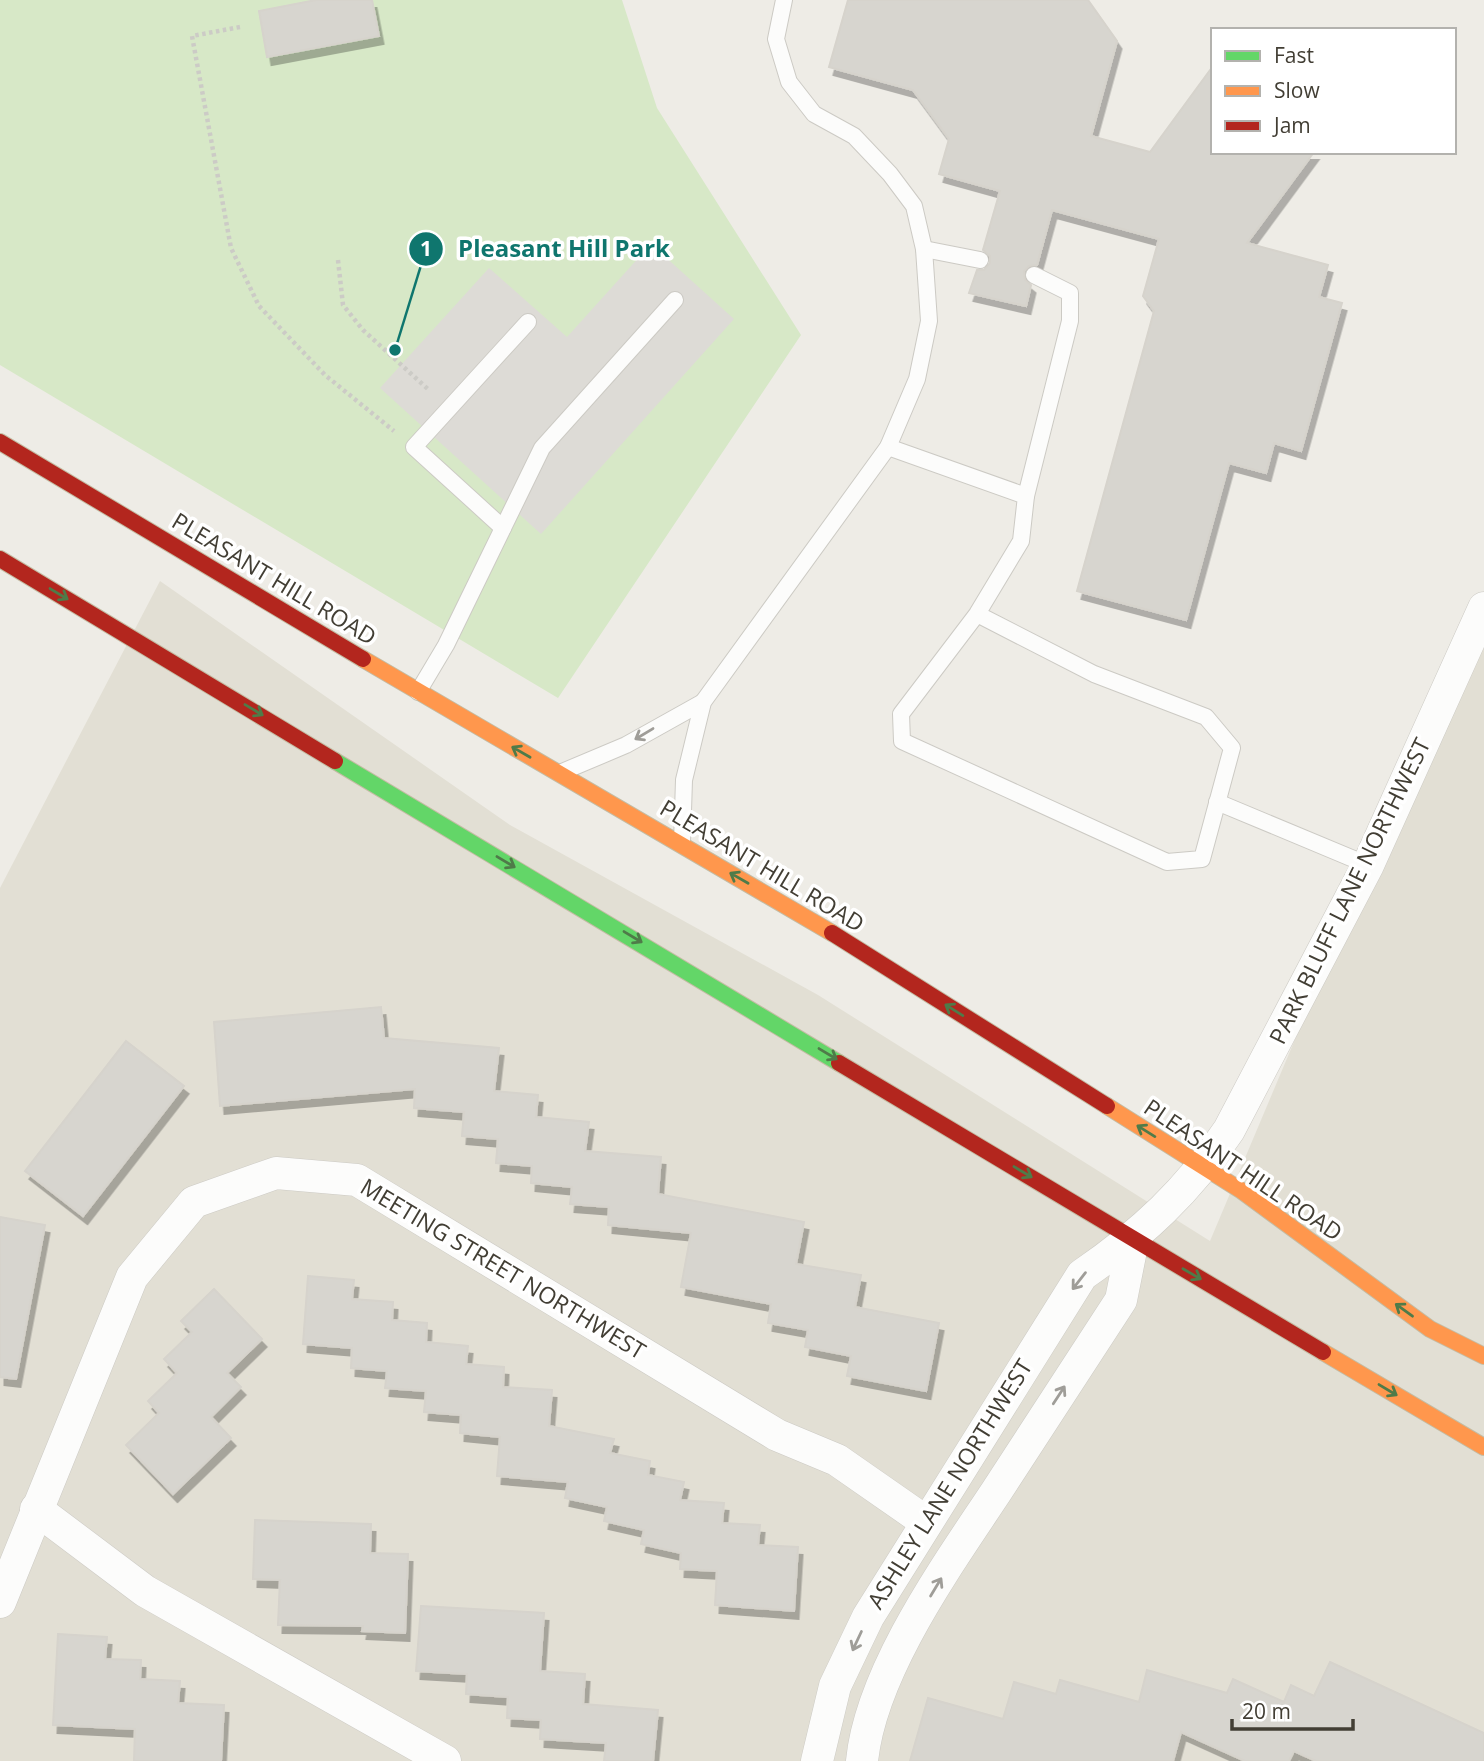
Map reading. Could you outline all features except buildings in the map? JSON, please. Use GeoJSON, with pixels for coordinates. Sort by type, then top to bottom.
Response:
{"type":"FeatureCollection","features":[{"type":"Feature","properties":{"kind":"highway","name":"PLEASANT HILL ROAD"},"geometry":{"type":"LineString","coordinates":[[0,442],[418,692],[799,912],[1242,1191],[1430,1329],[1484,1356]]}},
{"type":"Feature","properties":{"kind":"highway"},"geometry":{"type":"LineString","coordinates":[[0,559],[1133,1240],[1484,1447]]}},
{"type":"Feature","properties":{"kind":"street","name":"PARK BLUFF LANE NORTHWEST"},"geometry":{"type":"LineString","coordinates":[[1204,1167],[1229,1129],[1368,865],[1484,608]]}},
{"type":"Feature","properties":{"kind":"street","name":"ASHLEY LANE NORTHWEST"},"geometry":{"type":"LineString","coordinates":[[817,1761],[835,1686],[867,1617],[1082,1275],[1133,1240],[1204,1167]]}},
{"type":"Feature","properties":{"kind":"street","name":"MEETING STREET NORTHWEST"},"geometry":{"type":"LineString","coordinates":[[0,1602],[132,1277],[194,1202],[276,1173],[357,1180],[777,1434],[838,1460],[926,1522]]}},
{"type":"Feature","properties":{"kind":"street","name":"ASHLEY LANE NORTHWEST"},"geometry":{"type":"LineString","coordinates":[[862,1761],[864,1741],[878,1693],[918,1615],[1121,1300],[1133,1240]]}},
{"type":"Feature","properties":{"kind":"street"},"geometry":{"type":"LineString","coordinates":[[36,1509],[145,1591],[446,1761]]}},
{"type":"Feature","properties":{"kind":"lane"},"geometry":{"type":"LineString","coordinates":[[682,845],[684,780],[704,702],[888,447],[918,379],[929,321],[924,249],[914,206],[890,174],[854,136],[814,114],[789,82],[776,39],[784,0]]}},
{"type":"Feature","properties":{"kind":"lane"},"geometry":{"type":"LineString","coordinates":[[924,249],[980,260]]}},
{"type":"Feature","properties":{"kind":"lane"},"geometry":{"type":"LineString","coordinates":[[977,614],[1023,640],[1094,674],[1206,717],[1232,748],[1202,859],[1167,862],[902,741],[901,714],[977,614],[1021,541],[1026,496],[1070,321],[1070,293],[1034,275]]}},
{"type":"Feature","properties":{"kind":"lane"},"geometry":{"type":"LineString","coordinates":[[418,692],[446,645],[542,448],[675,300]]}},
{"type":"Feature","properties":{"kind":"lane"},"geometry":{"type":"LineString","coordinates":[[503,528],[414,447],[528,322]]}},
{"type":"Feature","properties":{"kind":"lane"},"geometry":{"type":"LineString","coordinates":[[888,447],[1026,496]]}},
{"type":"Feature","properties":{"kind":"lane"},"geometry":{"type":"LineString","coordinates":[[558,774],[626,745],[704,702]]}},
{"type":"Feature","properties":{"kind":"lane"},"geometry":{"type":"LineString","coordinates":[[1217,802],[1368,865]]}},
{"type":"Feature","properties":{"kind":"path"},"geometry":{"type":"LineString","coordinates":[[240,27],[192,36],[231,248],[259,306],[325,374],[414,447]]}},
{"type":"Feature","properties":{"kind":"path"},"geometry":{"type":"LineString","coordinates":[[338,260],[343,305],[363,330],[449,408]]}},
{"type":"Feature","properties":{"kind":"shaded area"},"geometry":{"type":"Polygon","coordinates":[[[651,244],[734,319],[541,534],[380,388],[489,268],[567,337],[651,244]]]}},
{"type":"Feature","properties":{"kind":"shaded area"},"geometry":{"type":"Polygon","coordinates":[[[160,581],[510,825],[818,995],[1210,1241],[1484,591],[1484,1761],[0,1761],[0,888],[160,581]]]}},
{"type":"Feature","properties":{"kind":"green space"},"geometry":{"type":"Polygon","coordinates":[[[0,0],[622,0],[657,108],[801,335],[558,698],[0,365],[0,0]]]}},
{"type":"Feature","properties":{"kind":"traffic: fast"},"geometry":{"type":"LineString","coordinates":[[335,761],[839,1063]]}},
{"type":"Feature","properties":{"kind":"traffic: slow"},"geometry":{"type":"LineString","coordinates":[[363,659],[832,933]]}},
{"type":"Feature","properties":{"kind":"traffic: slow"},"geometry":{"type":"LineString","coordinates":[[1107,1106],[1242,1191],[1430,1329],[1484,1356]]}},
{"type":"Feature","properties":{"kind":"traffic: slow"},"geometry":{"type":"LineString","coordinates":[[1323,1352],[1484,1447]]}},
{"type":"Feature","properties":{"kind":"traffic: jam"},"geometry":{"type":"LineString","coordinates":[[0,442],[363,659]]}},
{"type":"Feature","properties":{"kind":"traffic: jam"},"geometry":{"type":"LineString","coordinates":[[0,559],[335,761]]}},
{"type":"Feature","properties":{"kind":"traffic: jam"},"geometry":{"type":"LineString","coordinates":[[832,933],[1107,1106]]}},
{"type":"Feature","properties":{"kind":"traffic: jam"},"geometry":{"type":"LineString","coordinates":[[839,1063],[1323,1352]]}},
{"type":"Feature","properties":{"kind":"place","name":"Pleasant Hill Park"},"geometry":{"type":"Point","coordinates":[395,350]}}]}
